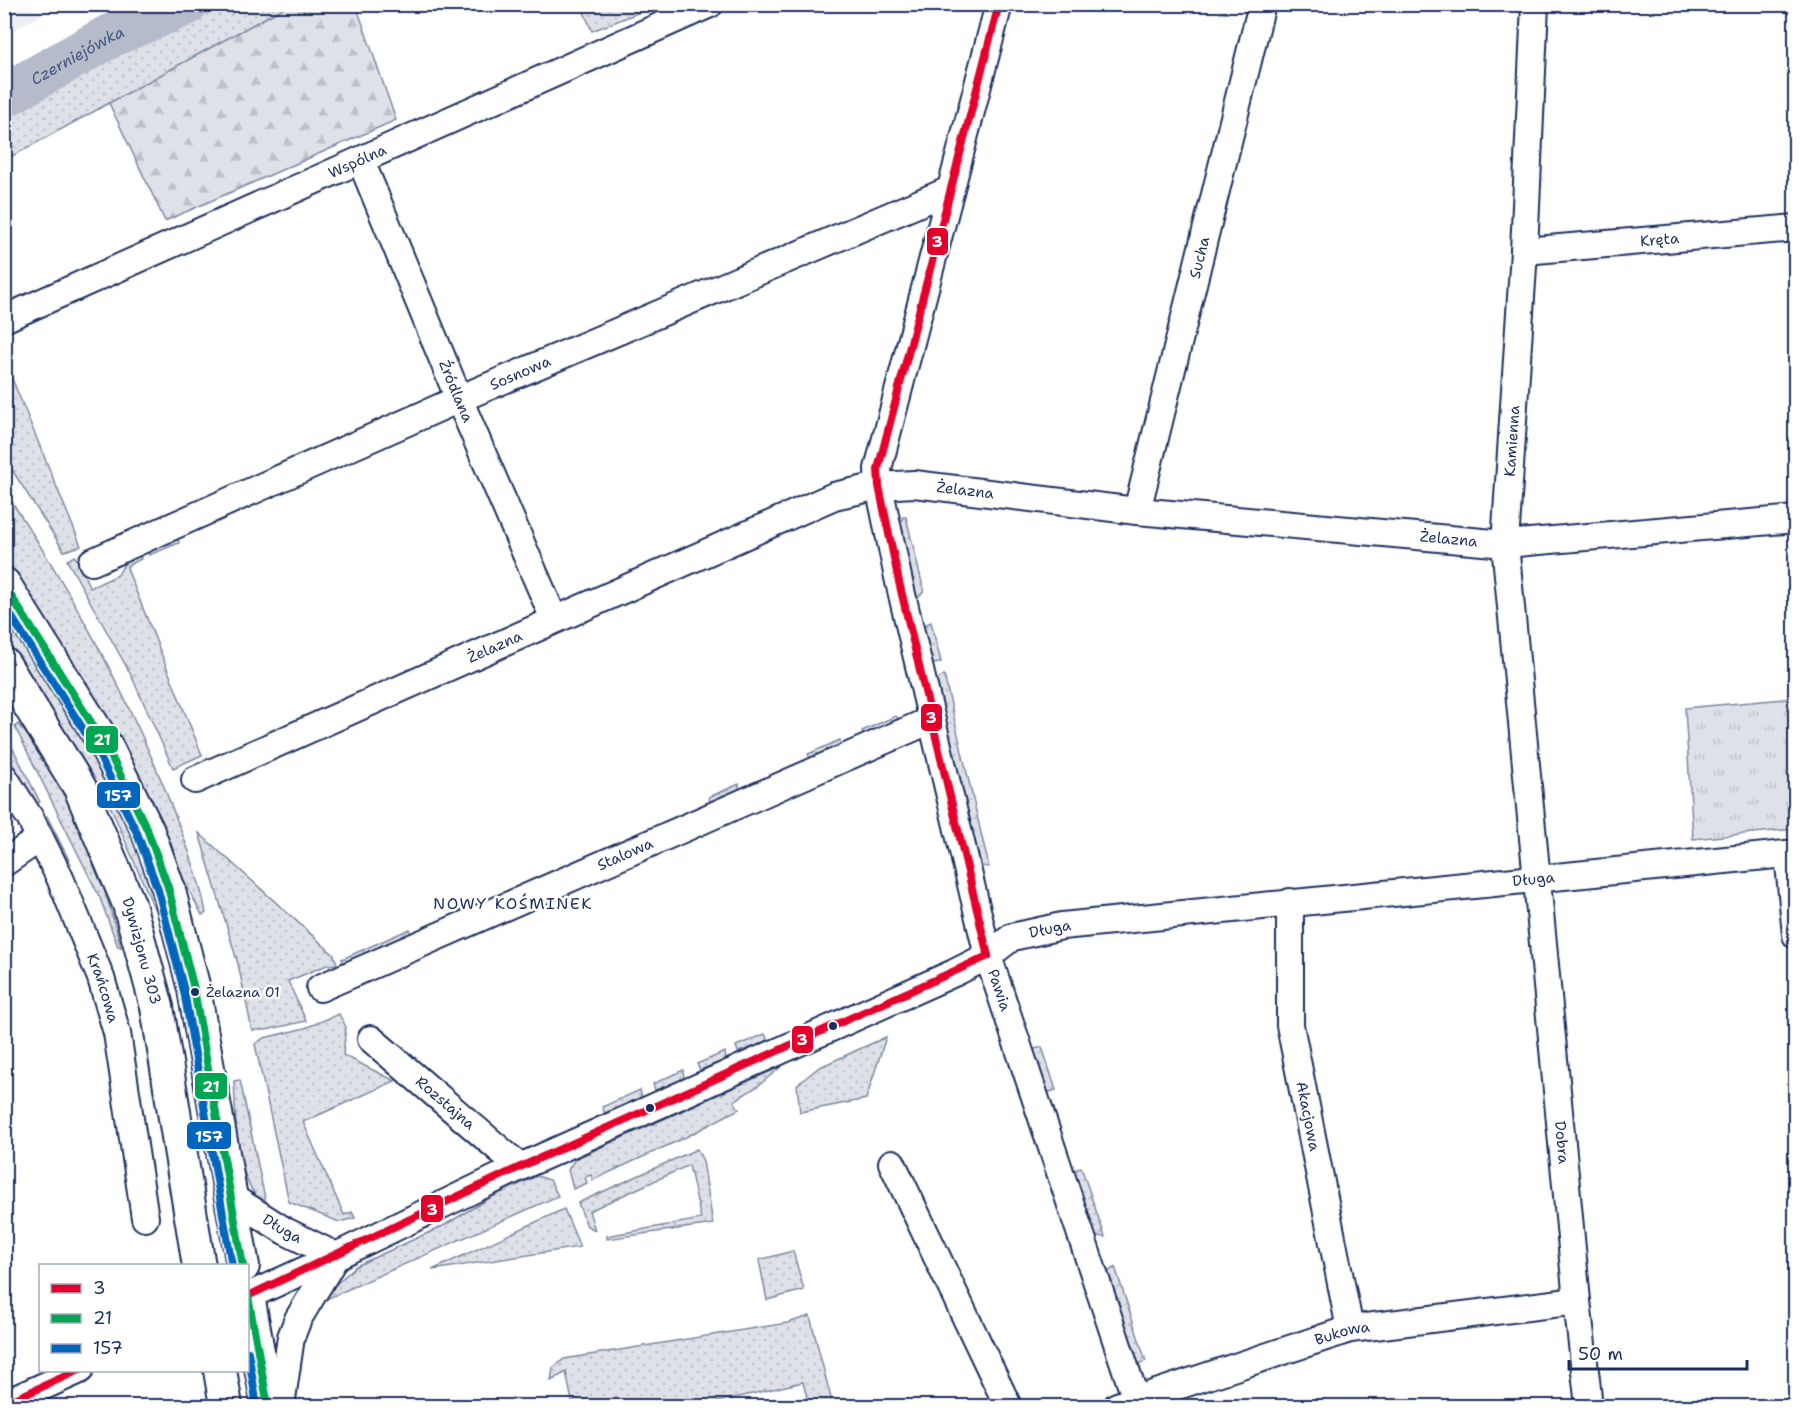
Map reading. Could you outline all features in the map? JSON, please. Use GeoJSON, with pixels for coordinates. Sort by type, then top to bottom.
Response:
{"type":"FeatureCollection","features":[{"type":"Feature","properties":{"kind":"main road"},"geometry":{"type":"LineString","coordinates":[[4,584],[106,746],[150,838],[168,887],[194,989],[243,1264]]}},
{"type":"Feature","properties":{"kind":"main road","name":"Dywizjonu 303"},"geometry":{"type":"LineString","coordinates":[[4,664],[80,788],[129,904],[157,1007],[199,1264]]}},
{"type":"Feature","properties":{"kind":"main road"},"geometry":{"type":"LineString","coordinates":[[249,1302],[268,1407]]}},
{"type":"Feature","properties":{"kind":"main road"},"geometry":{"type":"LineString","coordinates":[[220,1372],[226,1407]]}},
{"type":"Feature","properties":{"kind":"street","name":"Wspólna"},"geometry":{"type":"LineString","coordinates":[[4,319],[710,4]]}},
{"type":"Feature","properties":{"kind":"street","name":"Pawia"},"geometry":{"type":"LineString","coordinates":[[999,4],[878,470],[879,486],[931,720],[988,956],[1130,1404]]}},
{"type":"Feature","properties":{"kind":"street","name":"Sucha"},"geometry":{"type":"LineString","coordinates":[[1137,511],[1262,4]]}},
{"type":"Feature","properties":{"kind":"street","name":"Kamienna"},"geometry":{"type":"LineString","coordinates":[[1535,4],[1524,251],[1505,544],[1536,877]]}},
{"type":"Feature","properties":{"kind":"street","name":"Źródlana"},"geometry":{"type":"LineString","coordinates":[[361,161],[459,399],[554,620]]}},
{"type":"Feature","properties":{"kind":"street","name":"Sosnowa"},"geometry":{"type":"LineString","coordinates":[[92,562],[459,399],[950,190]]}},
{"type":"Feature","properties":{"kind":"street","name":"Kręta"},"geometry":{"type":"LineString","coordinates":[[1524,251],[1796,228]]}},
{"type":"Feature","properties":{"kind":"street","name":"Żelazna"},"geometry":{"type":"LineString","coordinates":[[195,780],[834,496],[879,486],[914,484],[1137,511],[1505,544],[1796,519]]}},
{"type":"Feature","properties":{"kind":"street","name":"Stalowa"},"geometry":{"type":"LineString","coordinates":[[320,988],[931,720]]}},
{"type":"Feature","properties":{"kind":"street","name":"Krańcowa"},"geometry":{"type":"LineString","coordinates":[[4,777],[40,838],[60,878],[101,978],[117,1033],[145,1218]]}},
{"type":"Feature","properties":{"kind":"street"},"geometry":{"type":"LineString","coordinates":[[4,863],[40,838]]}},
{"type":"Feature","properties":{"kind":"street","name":"Długa"},"geometry":{"type":"LineString","coordinates":[[249,1296],[520,1167],[928,985],[988,956],[1012,936],[1062,926],[1792,853]]}},
{"type":"Feature","properties":{"kind":"street"},"geometry":{"type":"LineString","coordinates":[[1792,853],[1796,936]]}},
{"type":"Feature","properties":{"kind":"street","name":"Dobra"},"geometry":{"type":"LineString","coordinates":[[1536,877],[1576,1301],[1589,1407]]}},
{"type":"Feature","properties":{"kind":"street","name":"Akacjowa"},"geometry":{"type":"LineString","coordinates":[[1290,902],[1290,1025],[1350,1329]]}},
{"type":"Feature","properties":{"kind":"street","name":"Rozstajna"},"geometry":{"type":"LineString","coordinates":[[370,1039],[520,1167]]}},
{"type":"Feature","properties":{"kind":"street"},"geometry":{"type":"LineString","coordinates":[[892,1163],[1008,1407]]}},
{"type":"Feature","properties":{"kind":"street","name":"Długa"},"geometry":{"type":"LineString","coordinates":[[232,1198],[285,1232],[336,1256]]}},
{"type":"Feature","properties":{"kind":"street"},"geometry":{"type":"LineString","coordinates":[[281,1407],[291,1337],[298,1319],[336,1256]]}},
{"type":"Feature","properties":{"kind":"street","name":"Bukowa"},"geometry":{"type":"LineString","coordinates":[[1130,1404],[1350,1329],[1576,1301]]}},
{"type":"Feature","properties":{"kind":"street"},"geometry":{"type":"LineString","coordinates":[[4,1404],[78,1372]]}},
{"type":"Feature","properties":{"kind":"shaded area"},"geometry":{"type":"Polygon","coordinates":[[[5,4],[40,5],[41,16],[5,34],[5,4]]]}},
{"type":"Feature","properties":{"kind":"green space"},"geometry":{"type":"Polygon","coordinates":[[[126,5],[289,5],[5,160],[5,71],[126,5]]]}},
{"type":"Feature","properties":{"kind":"green space"},"geometry":{"type":"Polygon","coordinates":[[[289,5],[356,5],[396,120],[165,221],[109,103],[289,5]]]}},
{"type":"Feature","properties":{"kind":"green space"},"geometry":{"type":"Polygon","coordinates":[[[581,5],[658,5],[592,31],[581,5]]]}},
{"type":"Feature","properties":{"kind":"green space"},"geometry":{"type":"Polygon","coordinates":[[[4,359],[81,546],[64,551],[5,459],[4,359]]]}},
{"type":"Feature","properties":{"kind":"green space"},"geometry":{"type":"Polygon","coordinates":[[[4,490],[71,598],[130,710],[188,849],[206,913],[202,915],[179,871],[159,819],[128,755],[5,558],[4,490]]]}},
{"type":"Feature","properties":{"kind":"green space"},"geometry":{"type":"Polygon","coordinates":[[[903,517],[906,517],[924,591],[916,600],[899,528],[903,517]]]}},
{"type":"Feature","properties":{"kind":"green space"},"geometry":{"type":"Polygon","coordinates":[[[178,539],[179,543],[149,555],[148,551],[178,539]]]}},
{"type":"Feature","properties":{"kind":"green space"},"geometry":{"type":"Polygon","coordinates":[[[139,555],[141,559],[127,566],[128,571],[202,755],[173,768],[131,675],[67,560],[75,556],[90,588],[118,575],[125,562],[139,555]]]}},
{"type":"Feature","properties":{"kind":"green space"},"geometry":{"type":"Polygon","coordinates":[[[4,609],[90,743],[145,858],[160,907],[154,908],[112,810],[78,752],[5,641],[4,609]]]}},
{"type":"Feature","properties":{"kind":"green space"},"geometry":{"type":"Polygon","coordinates":[[[931,622],[941,662],[935,664],[931,662],[923,626],[931,622]]]}},
{"type":"Feature","properties":{"kind":"green space"},"geometry":{"type":"Polygon","coordinates":[[[944,675],[989,867],[979,866],[939,697],[940,693],[935,681],[944,675]]]}},
{"type":"Feature","properties":{"kind":"green space"},"geometry":{"type":"Polygon","coordinates":[[[1795,698],[1795,829],[1693,839],[1685,708],[1795,698]]]}},
{"type":"Feature","properties":{"kind":"green space"},"geometry":{"type":"Polygon","coordinates":[[[896,716],[900,721],[868,736],[863,735],[862,731],[896,716]]]}},
{"type":"Feature","properties":{"kind":"green space"},"geometry":{"type":"Polygon","coordinates":[[[18,724],[54,774],[82,829],[104,888],[121,947],[118,947],[100,898],[15,727],[18,724]]]}},
{"type":"Feature","properties":{"kind":"green space"},"geometry":{"type":"Polygon","coordinates":[[[4,731],[40,802],[33,805],[5,763],[4,731]]]}},
{"type":"Feature","properties":{"kind":"green space"},"geometry":{"type":"Polygon","coordinates":[[[840,740],[840,747],[811,760],[808,754],[840,740]]]}},
{"type":"Feature","properties":{"kind":"green space"},"geometry":{"type":"Polygon","coordinates":[[[739,784],[740,792],[710,802],[709,797],[739,784]]]}},
{"type":"Feature","properties":{"kind":"green space"},"geometry":{"type":"Polygon","coordinates":[[[47,816],[71,864],[65,867],[41,819],[47,816]]]}},
{"type":"Feature","properties":{"kind":"green space"},"geometry":{"type":"Polygon","coordinates":[[[199,833],[334,955],[337,964],[327,965],[288,981],[306,1021],[266,1030],[252,1030],[238,964],[199,833]]]}},
{"type":"Feature","properties":{"kind":"green space"},"geometry":{"type":"Polygon","coordinates":[[[410,929],[410,936],[349,964],[343,963],[342,959],[410,929]]]}},
{"type":"Feature","properties":{"kind":"green space"},"geometry":{"type":"Polygon","coordinates":[[[339,1014],[346,1027],[343,1055],[395,1081],[303,1122],[344,1215],[352,1212],[355,1218],[339,1222],[289,1202],[255,1044],[264,1038],[305,1028],[339,1014]]]}},
{"type":"Feature","properties":{"kind":"green space"},"geometry":{"type":"Polygon","coordinates":[[[765,1034],[767,1039],[765,1043],[738,1052],[736,1046],[765,1034]]]}},
{"type":"Feature","properties":{"kind":"green space"},"geometry":{"type":"Polygon","coordinates":[[[886,1037],[866,1099],[800,1112],[797,1085],[818,1068],[886,1037]]]}},
{"type":"Feature","properties":{"kind":"green space"},"geometry":{"type":"Polygon","coordinates":[[[1042,1047],[1056,1090],[1050,1092],[1046,1090],[1033,1053],[1034,1049],[1042,1047]]]}},
{"type":"Feature","properties":{"kind":"green space"},"geometry":{"type":"Polygon","coordinates":[[[725,1052],[726,1060],[700,1070],[697,1064],[725,1052]]]}},
{"type":"Feature","properties":{"kind":"green space"},"geometry":{"type":"Polygon","coordinates":[[[782,1066],[758,1086],[734,1101],[739,1109],[686,1137],[593,1180],[591,1175],[585,1177],[587,1183],[573,1189],[568,1170],[575,1159],[782,1066]]]}},
{"type":"Feature","properties":{"kind":"green space"},"geometry":{"type":"Polygon","coordinates":[[[683,1070],[684,1079],[655,1090],[653,1084],[683,1070]]]}},
{"type":"Feature","properties":{"kind":"green space"},"geometry":{"type":"Polygon","coordinates":[[[240,1080],[266,1203],[264,1206],[246,1179],[241,1163],[236,1131],[234,1081],[240,1080]]]}},
{"type":"Feature","properties":{"kind":"green space"},"geometry":{"type":"Polygon","coordinates":[[[640,1090],[642,1098],[605,1113],[602,1107],[640,1090]]]}},
{"type":"Feature","properties":{"kind":"green space"},"geometry":{"type":"Polygon","coordinates":[[[697,1149],[703,1161],[713,1224],[607,1239],[607,1236],[701,1219],[689,1165],[589,1211],[595,1230],[587,1226],[578,1203],[697,1149]]]}},
{"type":"Feature","properties":{"kind":"green space"},"geometry":{"type":"Polygon","coordinates":[[[1081,1167],[1105,1237],[1095,1236],[1073,1172],[1081,1167]]]}},
{"type":"Feature","properties":{"kind":"green space"},"geometry":{"type":"Polygon","coordinates":[[[537,1176],[550,1180],[558,1196],[324,1300],[322,1297],[356,1266],[443,1226],[488,1199],[537,1176]]]}},
{"type":"Feature","properties":{"kind":"green space"},"geometry":{"type":"Polygon","coordinates":[[[564,1209],[580,1247],[432,1270],[564,1209]]]}},
{"type":"Feature","properties":{"kind":"green space"},"geometry":{"type":"Polygon","coordinates":[[[793,1251],[804,1290],[767,1300],[759,1260],[793,1251]]]}},
{"type":"Feature","properties":{"kind":"green space"},"geometry":{"type":"Polygon","coordinates":[[[1115,1267],[1146,1361],[1138,1364],[1107,1273],[1115,1267]]]}},
{"type":"Feature","properties":{"kind":"green space"},"geometry":{"type":"Polygon","coordinates":[[[810,1316],[833,1406],[809,1406],[803,1382],[700,1406],[573,1406],[566,1372],[551,1381],[553,1368],[564,1359],[787,1323],[810,1316]]]}},
{"type":"Feature","properties":{"kind":"waterway","name":"Czerniejówka"},"geometry":{"type":"LineString","coordinates":[[4,96],[110,36],[186,4]]}},
{"type":"Feature","properties":{"kind":"transit line","name":"3"},"geometry":{"type":"LineString","coordinates":[[988,956],[899,582],[879,486],[878,469],[999,4]]}},
{"type":"Feature","properties":{"kind":"transit line","name":"21"},"geometry":{"type":"LineString","coordinates":[[4,585],[106,746],[147,829],[168,887],[194,989],[243,1264]]}},
{"type":"Feature","properties":{"kind":"transit line","name":"157"},"geometry":{"type":"LineString","coordinates":[[4,605],[97,751],[137,833],[158,890],[184,991],[232,1264]]}},
{"type":"Feature","properties":{"kind":"transit line","name":"3"},"geometry":{"type":"LineString","coordinates":[[249,1296],[520,1167],[988,956]]}},
{"type":"Feature","properties":{"kind":"transit line","name":"21"},"geometry":{"type":"LineString","coordinates":[[249,1302],[268,1406]]}},
{"type":"Feature","properties":{"kind":"transit line","name":"157"},"geometry":{"type":"LineString","coordinates":[[249,1358],[257,1406]]}},
{"type":"Feature","properties":{"kind":"transit line","name":"3"},"geometry":{"type":"LineString","coordinates":[[4,1404],[75,1372]]}},
{"type":"Feature","properties":{"kind":"place","name":"Żelazna 01"},"geometry":{"type":"Point","coordinates":[195,992]}},
{"type":"Feature","properties":{"kind":"district","name":"NOWY KOŚMINEK"},"geometry":{"type":"Point","coordinates":[513,903]}}]}
